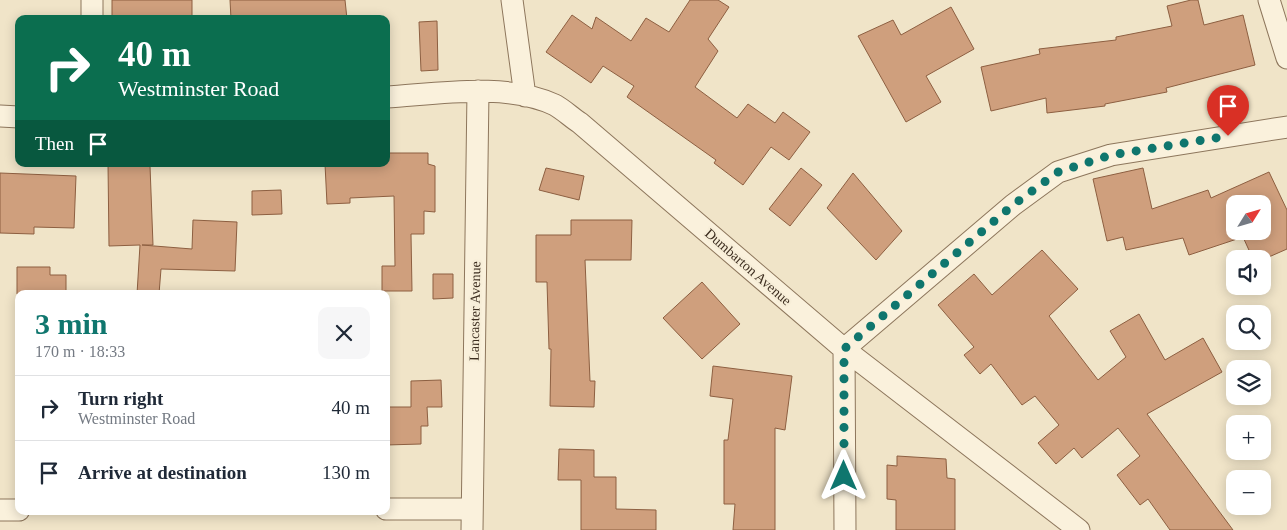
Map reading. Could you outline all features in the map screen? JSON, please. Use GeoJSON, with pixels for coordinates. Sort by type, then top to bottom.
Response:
{"type":"FeatureCollection","features":[{"type":"Feature","properties":{"kind":"street"},"geometry":{"type":"LineString","coordinates":[[92,0],[92,15]]}},
{"type":"Feature","properties":{"kind":"street"},"geometry":{"type":"LineString","coordinates":[[512,0],[525,96]]}},
{"type":"Feature","properties":{"kind":"street"},"geometry":{"type":"LineString","coordinates":[[1268,0],[1287,58]]}},
{"type":"Feature","properties":{"kind":"street","name":"Dumbarton Avenue"},"geometry":{"type":"LineString","coordinates":[[390,97],[478,91],[525,96],[555,106],[580,123],[844,349],[1079,530]]}},
{"type":"Feature","properties":{"kind":"street","name":"Lancaster Avenue"},"geometry":{"type":"LineString","coordinates":[[472,530],[478,91]]}},
{"type":"Feature","properties":{"kind":"street"},"geometry":{"type":"LineString","coordinates":[[0,116],[15,117]]}},
{"type":"Feature","properties":{"kind":"street"},"geometry":{"type":"LineString","coordinates":[[845,530],[844,349],[1013,205],[1058,172],[1111,155],[1287,127]]}},
{"type":"Feature","properties":{"kind":"street"},"geometry":{"type":"LineString","coordinates":[[390,509],[472,509]]}},
{"type":"Feature","properties":{"kind":"street"},"geometry":{"type":"LineString","coordinates":[[0,510],[15,510]]}},
{"type":"Feature","properties":{"kind":"building"},"geometry":{"type":"Polygon","coordinates":[[[112,0],[192,0],[192,15],[112,15],[112,0]]]}},
{"type":"Feature","properties":{"kind":"building"},"geometry":{"type":"Polygon","coordinates":[[[230,0],[345,0],[347,15],[231,15],[230,0]]]}},
{"type":"Feature","properties":{"kind":"building"},"geometry":{"type":"Polygon","coordinates":[[[690,0],[718,0],[729,7],[708,39],[718,51],[695,87],[737,118],[748,104],[775,123],[783,112],[810,132],[789,160],[771,147],[743,185],[714,163],[716,160],[627,97],[634,86],[603,66],[591,83],[546,52],[572,15],[592,29],[596,17],[631,41],[646,18],[669,32],[690,0]]]}},
{"type":"Feature","properties":{"kind":"building"},"geometry":{"type":"Polygon","coordinates":[[[1198,0],[1204,25],[1243,15],[1255,65],[1166,88],[1167,92],[1105,104],[1105,106],[1047,113],[1046,98],[991,111],[981,67],[1040,54],[1039,49],[1116,40],[1116,37],[1172,26],[1167,6],[1198,0]]]}},
{"type":"Feature","properties":{"kind":"building"},"geometry":{"type":"Polygon","coordinates":[[[951,7],[974,49],[926,76],[941,102],[906,122],[858,36],[893,20],[901,35],[951,7]]]}},
{"type":"Feature","properties":{"kind":"building"},"geometry":{"type":"Polygon","coordinates":[[[437,21],[438,70],[421,71],[419,22],[437,21]]]}},
{"type":"Feature","properties":{"kind":"building"},"geometry":{"type":"Polygon","coordinates":[[[390,153],[428,153],[428,164],[435,166],[435,212],[424,211],[424,234],[411,234],[412,291],[382,290],[382,266],[395,266],[394,196],[350,198],[350,203],[327,204],[325,167],[390,167],[390,153]]]}},
{"type":"Feature","properties":{"kind":"building"},"geometry":{"type":"Polygon","coordinates":[[[108,167],[150,167],[153,245],[142,245],[192,249],[193,220],[237,222],[235,271],[161,269],[159,290],[137,290],[140,245],[109,246],[108,167]]]}},
{"type":"Feature","properties":{"kind":"building"},"geometry":{"type":"Polygon","coordinates":[[[546,168],[584,176],[579,200],[539,190],[546,168]]]}},
{"type":"Feature","properties":{"kind":"building"},"geometry":{"type":"Polygon","coordinates":[[[801,168],[822,185],[790,226],[769,209],[801,168]]]}},
{"type":"Feature","properties":{"kind":"building"},"geometry":{"type":"Polygon","coordinates":[[[1143,168],[1152,209],[1208,190],[1211,198],[1269,172],[1287,210],[1287,249],[1271,256],[1271,250],[1249,250],[1244,240],[1271,240],[1271,195],[1226,195],[1226,240],[1234,240],[1189,255],[1183,238],[1126,250],[1123,237],[1107,241],[1093,179],[1143,168]]]}},
{"type":"Feature","properties":{"kind":"building"},"geometry":{"type":"Polygon","coordinates":[[[0,173],[76,176],[74,228],[34,227],[34,234],[0,233],[0,173]]]}},
{"type":"Feature","properties":{"kind":"building"},"geometry":{"type":"Polygon","coordinates":[[[853,173],[902,231],[876,260],[827,208],[853,173]]]}},
{"type":"Feature","properties":{"kind":"building"},"geometry":{"type":"Polygon","coordinates":[[[281,190],[282,214],[252,215],[252,191],[281,190]]]}},
{"type":"Feature","properties":{"kind":"building"},"geometry":{"type":"Polygon","coordinates":[[[571,220],[632,220],[631,260],[585,260],[590,381],[595,381],[594,407],[550,406],[551,349],[549,349],[547,282],[536,282],[536,235],[571,235],[571,220]]]}},
{"type":"Feature","properties":{"kind":"building"},"geometry":{"type":"Polygon","coordinates":[[[1042,250],[1078,289],[1049,316],[1098,380],[1126,357],[1110,331],[1139,314],[1165,360],[1203,338],[1222,372],[1147,414],[1233,530],[1170,530],[1148,499],[1140,505],[1117,475],[1140,456],[1118,428],[1082,458],[1074,448],[1056,464],[1038,443],[1059,425],[1035,396],[1022,405],[991,364],[980,374],[964,355],[974,347],[938,305],[974,274],[992,295],[1042,250]]]}},
{"type":"Feature","properties":{"kind":"building"},"geometry":{"type":"Polygon","coordinates":[[[17,267],[50,267],[50,275],[66,275],[66,290],[17,290],[17,267]]]}},
{"type":"Feature","properties":{"kind":"building"},"geometry":{"type":"Polygon","coordinates":[[[433,274],[453,274],[453,298],[433,299],[433,274]]]}},
{"type":"Feature","properties":{"kind":"building"},"geometry":{"type":"Polygon","coordinates":[[[702,282],[740,324],[702,359],[663,318],[702,282]]]}},
{"type":"Feature","properties":{"kind":"building"},"geometry":{"type":"Polygon","coordinates":[[[713,366],[792,376],[785,430],[775,428],[775,530],[733,530],[735,504],[724,504],[724,440],[728,440],[733,399],[710,396],[713,366]]]}},
{"type":"Feature","properties":{"kind":"building"},"geometry":{"type":"Polygon","coordinates":[[[441,380],[442,407],[427,407],[428,426],[421,426],[421,444],[390,445],[390,407],[411,407],[411,381],[441,380]]]}},
{"type":"Feature","properties":{"kind":"building"},"geometry":{"type":"Polygon","coordinates":[[[559,449],[594,450],[594,477],[616,477],[616,509],[656,510],[656,530],[581,530],[581,480],[558,480],[559,449]]]}},
{"type":"Feature","properties":{"kind":"building"},"geometry":{"type":"Polygon","coordinates":[[[897,456],[946,459],[947,478],[955,479],[955,530],[896,530],[896,500],[887,499],[887,465],[897,466],[897,456]]]}},
{"type":"Feature","properties":{"kind":"route"},"geometry":{"type":"LineString","coordinates":[[844,476],[844,349],[1013,205],[1058,172],[1111,155],[1228,136]]}}]}
